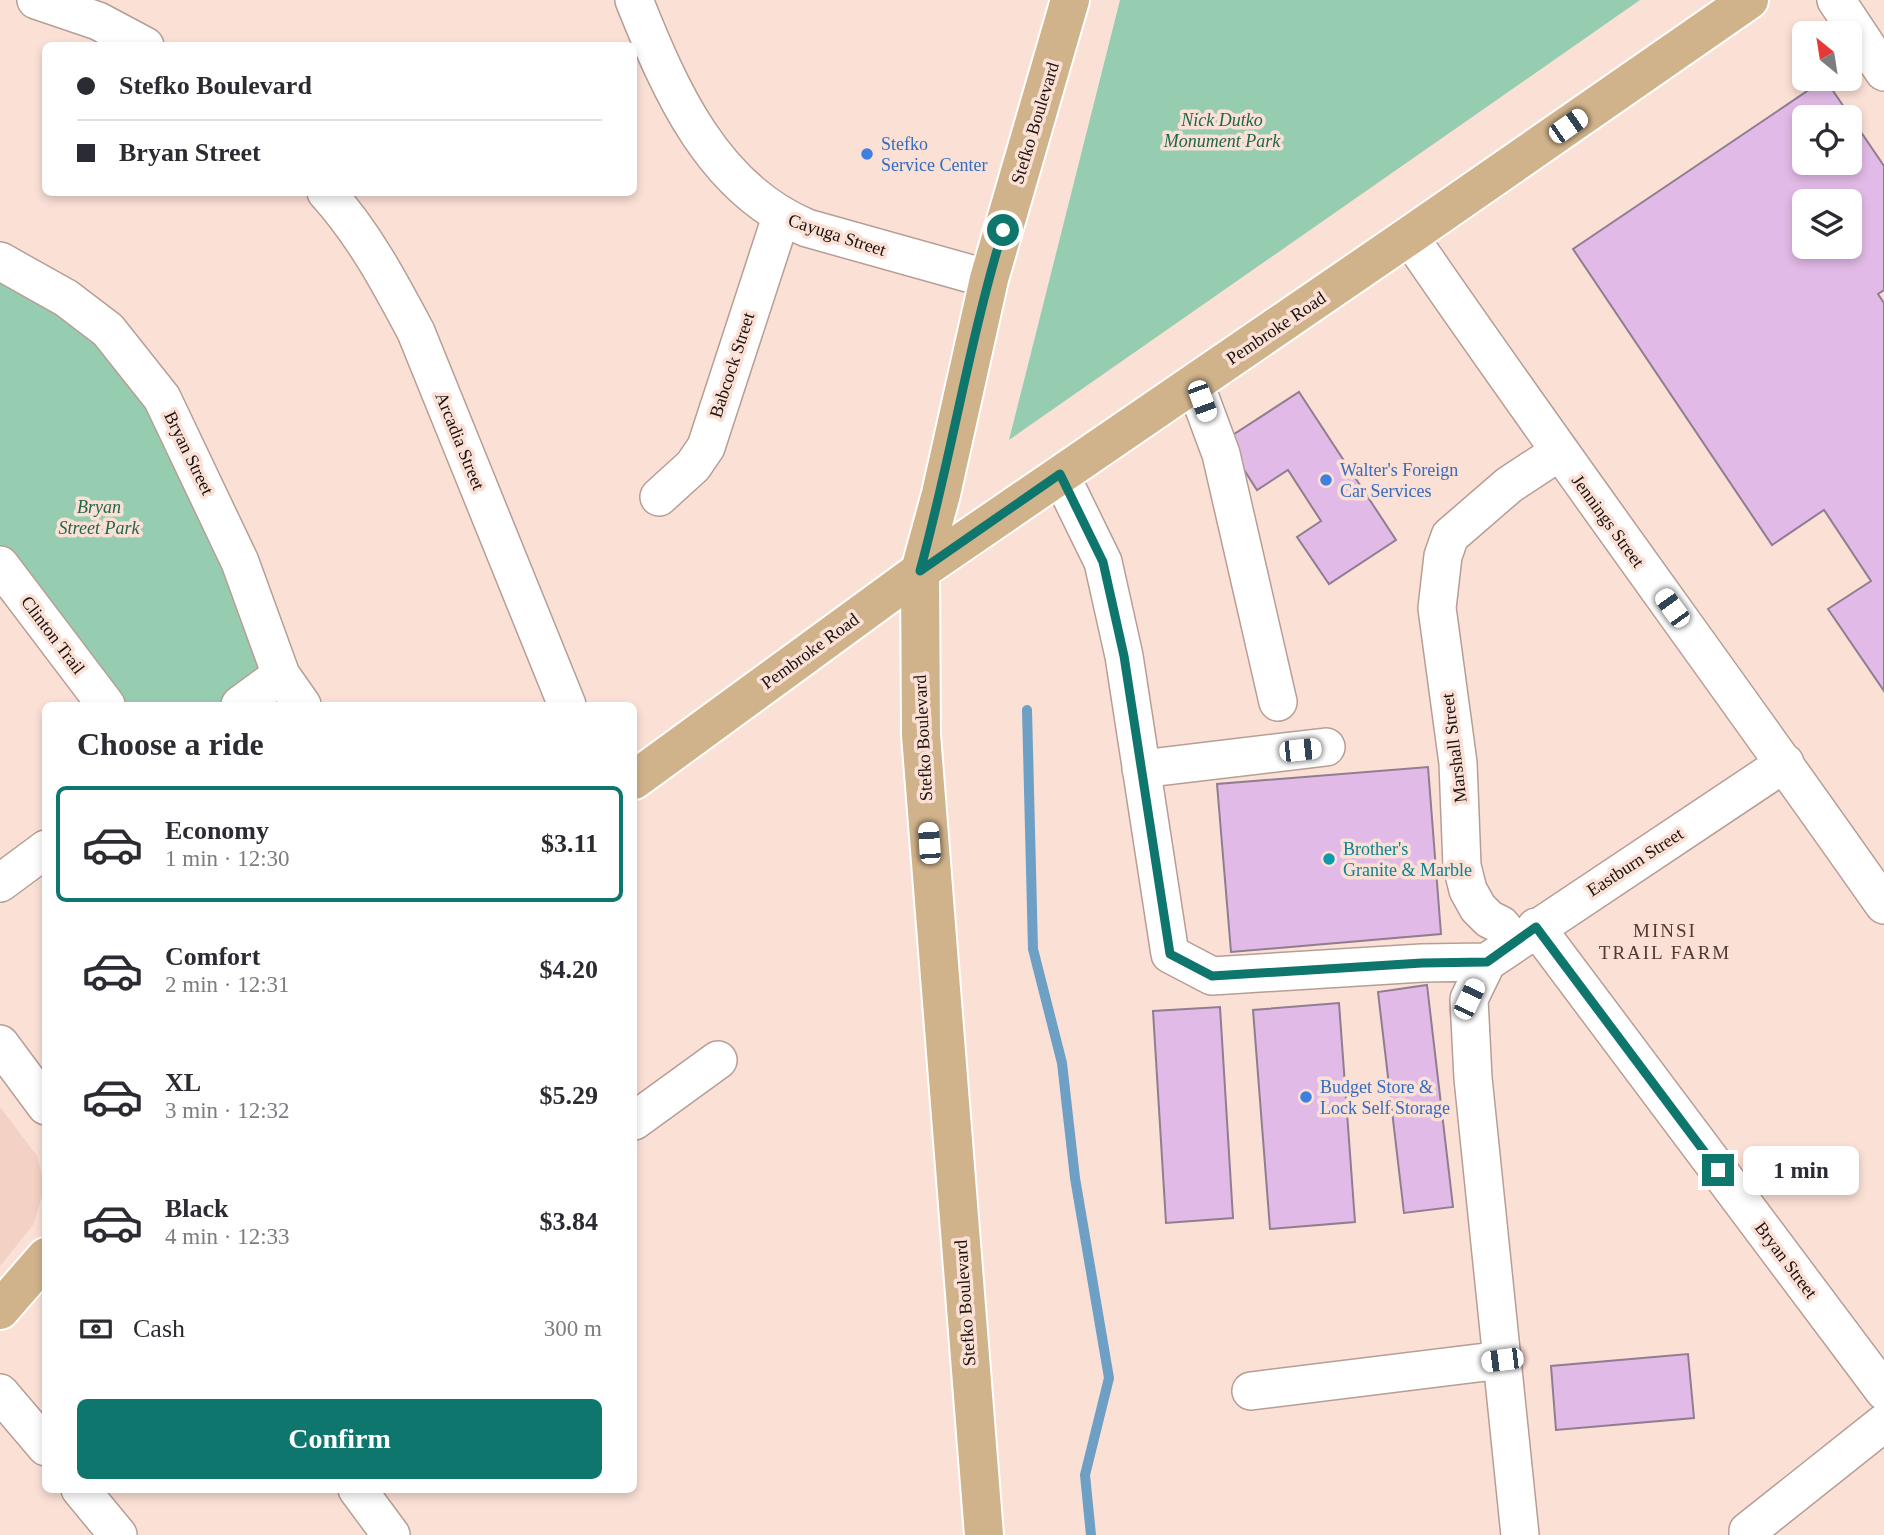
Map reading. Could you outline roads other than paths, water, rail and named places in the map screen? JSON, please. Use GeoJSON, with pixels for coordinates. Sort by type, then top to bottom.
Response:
{"type":"FeatureCollection","features":[{"type":"Feature","properties":{"kind":"main road","name":"Stefko Boulevard"},"geometry":{"type":"LineString","coordinates":[[984,1535],[921,735],[920,571],[941,494],[989,279],[1070,0]]}},
{"type":"Feature","properties":{"kind":"main road","name":"Pembroke Road"},"geometry":{"type":"LineString","coordinates":[[637,778],[920,571],[1749,0]]}},
{"type":"Feature","properties":{"kind":"main road"},"geometry":{"type":"LineString","coordinates":[[0,1310],[42,1262]]}},
{"type":"Feature","properties":{"kind":"street"},"geometry":{"type":"LineString","coordinates":[[36,0],[98,21],[137,42]]}},
{"type":"Feature","properties":{"kind":"street","name":"Cayuga Street"},"geometry":{"type":"LineString","coordinates":[[634,0],[667,80],[700,135],[732,177],[757,201],[781,217],[807,228],[989,279]]}},
{"type":"Feature","properties":{"kind":"street"},"geometry":{"type":"LineString","coordinates":[[1836,0],[1884,72]]}},
{"type":"Feature","properties":{"kind":"street","name":"Arcadia Street"},"geometry":{"type":"LineString","coordinates":[[330,196],[349,218],[416,332],[566,702]]}},
{"type":"Feature","properties":{"kind":"street","name":"Babcock Street"},"geometry":{"type":"LineString","coordinates":[[659,497],[693,466],[706,447],[781,217]]}},
{"type":"Feature","properties":{"kind":"street","name":"Jennings Street"},"geometry":{"type":"LineString","coordinates":[[1409,236],[1559,452],[1785,763],[1884,905]]}},
{"type":"Feature","properties":{"kind":"street","name":"Bryan Street"},"geometry":{"type":"LineString","coordinates":[[0,261],[66,298],[100,323],[155,387],[175,421],[240,562],[281,675],[300,702]]}},
{"type":"Feature","properties":{"kind":"street"},"geometry":{"type":"LineString","coordinates":[[1195,384],[1220,454],[1279,702]]}},
{"type":"Feature","properties":{"kind":"street","name":"Marshall Street"},"geometry":{"type":"LineString","coordinates":[[1513,944],[1501,925],[1489,919],[1478,908],[1468,890],[1462,866],[1458,763],[1438,633],[1437,608],[1443,556],[1450,536],[1509,485],[1559,452]]}},
{"type":"Feature","properties":{"kind":"street"},"geometry":{"type":"LineString","coordinates":[[1060,474],[1103,562],[1124,656],[1170,954],[1212,976],[1422,963],[1513,944]]}},
{"type":"Feature","properties":{"kind":"street","name":"Clinton Trail"},"geometry":{"type":"LineString","coordinates":[[0,565],[104,702]]}},
{"type":"Feature","properties":{"kind":"street"},"geometry":{"type":"LineString","coordinates":[[244,702],[281,675]]}},
{"type":"Feature","properties":{"kind":"street"},"geometry":{"type":"LineString","coordinates":[[1141,769],[1326,747]]}},
{"type":"Feature","properties":{"kind":"street","name":"Eastburn Street"},"geometry":{"type":"LineString","coordinates":[[1513,944],[1785,763]]}},
{"type":"Feature","properties":{"kind":"street"},"geometry":{"type":"LineString","coordinates":[[0,883],[42,852]]}},
{"type":"Feature","properties":{"kind":"street"},"geometry":{"type":"LineString","coordinates":[[1513,944],[1469,999],[1473,1078],[1520,1535]]}},
{"type":"Feature","properties":{"kind":"street","name":"Bryan Street"},"geometry":{"type":"LineString","coordinates":[[1513,944],[1884,1391]]}},
{"type":"Feature","properties":{"kind":"street"},"geometry":{"type":"LineString","coordinates":[[0,1044],[42,1101]]}},
{"type":"Feature","properties":{"kind":"street"},"geometry":{"type":"LineString","coordinates":[[637,1119],[718,1060]]}},
{"type":"Feature","properties":{"kind":"street"},"geometry":{"type":"LineString","coordinates":[[1251,1391],[1502,1360]]}},
{"type":"Feature","properties":{"kind":"street"},"geometry":{"type":"LineString","coordinates":[[0,1393],[42,1442]]}},
{"type":"Feature","properties":{"kind":"street"},"geometry":{"type":"LineString","coordinates":[[1748,1535],[1748,1531],[1884,1423]]}},
{"type":"Feature","properties":{"kind":"street"},"geometry":{"type":"LineString","coordinates":[[83,1493],[118,1535]]}},
{"type":"Feature","properties":{"kind":"street"},"geometry":{"type":"LineString","coordinates":[[360,1493],[391,1535]]}},
{"type":"Feature","properties":{"kind":"waterway"},"geometry":{"type":"LineString","coordinates":[[1027,710],[1033,949],[1062,1063],[1075,1178],[1109,1378],[1085,1475],[1091,1535]]}},
{"type":"Feature","properties":{"kind":"place","name":"Stefko Service Center"},"geometry":{"type":"Point","coordinates":[867,154]}},
{"type":"Feature","properties":{"kind":"place","name":"Walter's Foreign Car Services"},"geometry":{"type":"Point","coordinates":[1326,480]}},
{"type":"Feature","properties":{"kind":"place","name":"Brother's Granite & Marble"},"geometry":{"type":"Point","coordinates":[1329,859]}},
{"type":"Feature","properties":{"kind":"place","name":"Budget Store & Lock Self Storage"},"geometry":{"type":"Point","coordinates":[1306,1097]}},
{"type":"Feature","properties":{"kind":"district","name":"MINSI TRAIL FARM"},"geometry":{"type":"Point","coordinates":[1665,941]}},
{"type":"Feature","properties":{"kind":"park label","name":"Nick Dutko Monument Park"},"geometry":{"type":"Point","coordinates":[1222,130]}},
{"type":"Feature","properties":{"kind":"park label","name":"Bryan Street Park"},"geometry":{"type":"Point","coordinates":[99,517]}}]}
